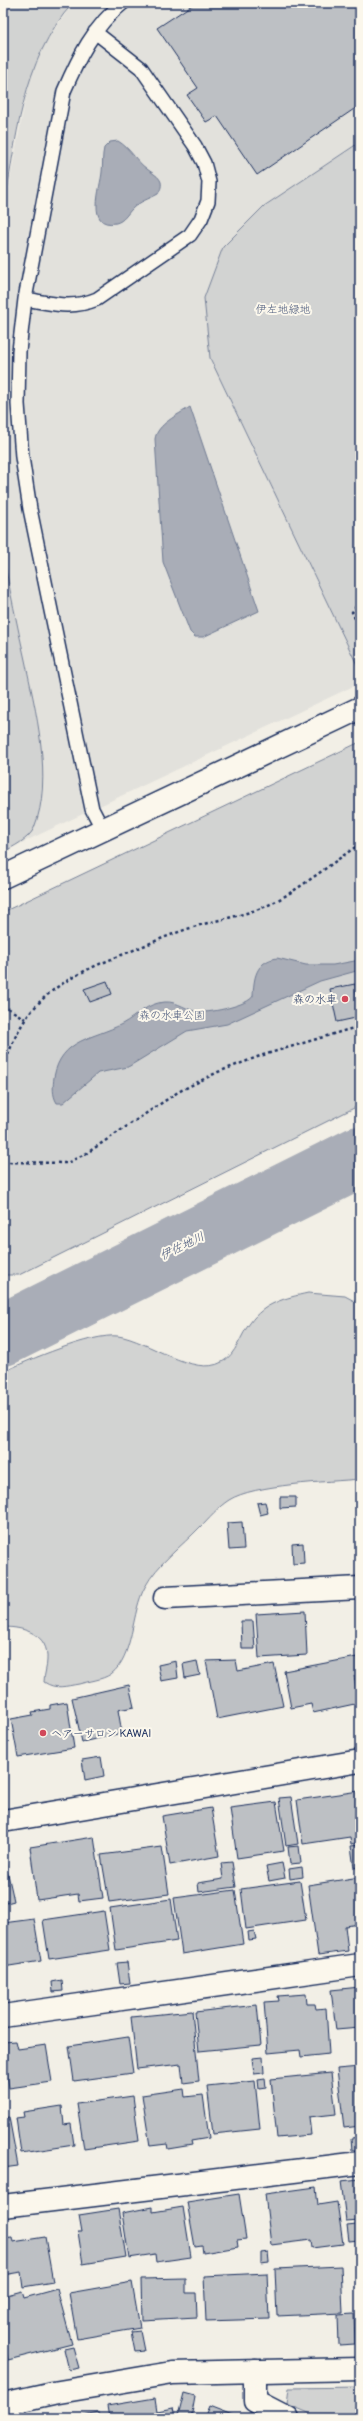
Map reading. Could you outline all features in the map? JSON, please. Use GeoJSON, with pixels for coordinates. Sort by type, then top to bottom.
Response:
{"type":"FeatureCollection","features":[{"type":"Feature","properties":{"kind":"street"},"geometry":{"type":"LineString","coordinates":[[3,877],[360,708]]}},
{"type":"Feature","properties":{"kind":"street"},"geometry":{"type":"LineString","coordinates":[[165,1598],[360,1588]]}},
{"type":"Feature","properties":{"kind":"street"},"geometry":{"type":"LineString","coordinates":[[3,1821],[360,1761]]}},
{"type":"Feature","properties":{"kind":"street"},"geometry":{"type":"LineString","coordinates":[[3,2016],[360,1965]]}},
{"type":"Feature","properties":{"kind":"street"},"geometry":{"type":"LineString","coordinates":[[3,2206],[360,2163]]}},
{"type":"Feature","properties":{"kind":"street"},"geometry":{"type":"LineString","coordinates":[[3,2404],[54,2393],[164,2374],[360,2369]]}},
{"type":"Feature","properties":{"kind":"street"},"geometry":{"type":"LineString","coordinates":[[255,2371],[255,2401],[288,2418]]}},
{"type":"Feature","properties":{"kind":"lane"},"geometry":{"type":"LineString","coordinates":[[103,830],[92,809],[30,508],[22,457],[18,404],[19,366],[25,298],[64,91],[77,60],[95,32],[123,3]]}},
{"type":"Feature","properties":{"kind":"lane"},"geometry":{"type":"LineString","coordinates":[[25,298],[66,305],[82,305],[97,298],[190,235],[201,219],[208,201],[209,182],[204,163],[194,146],[141,68],[95,32]]}},
{"type":"Feature","properties":{"kind":"path"},"geometry":{"type":"LineString","coordinates":[[360,601],[352,612],[360,629]]}},
{"type":"Feature","properties":{"kind":"path"},"geometry":{"type":"LineString","coordinates":[[3,1072],[8,1050],[26,1019],[41,999],[65,980],[93,966],[171,935],[265,906],[360,844]]}},
{"type":"Feature","properties":{"kind":"path"},"geometry":{"type":"LineString","coordinates":[[3,1004],[26,1019]]}},
{"type":"Feature","properties":{"kind":"path"},"geometry":{"type":"LineString","coordinates":[[3,1162],[67,1163],[87,1153],[178,1092],[218,1072],[260,1056],[360,1026]]}},
{"type":"Feature","properties":{"kind":"shaded area"},"geometry":{"type":"Polygon","coordinates":[[[73,3],[360,3],[360,142],[264,206],[210,358],[360,671],[360,683],[15,846],[33,829],[40,806],[38,723],[3,555],[3,215],[29,80],[44,44],[73,3]]]}},
{"type":"Feature","properties":{"kind":"shaded area"},"geometry":{"type":"Polygon","coordinates":[[[118,141],[126,147],[143,166],[159,178],[161,188],[158,194],[138,204],[121,221],[116,223],[106,223],[101,220],[97,205],[102,172],[103,151],[110,142],[118,141]]]}},
{"type":"Feature","properties":{"kind":"shaded area"},"geometry":{"type":"Polygon","coordinates":[[[190,407],[259,611],[203,637],[195,637],[190,632],[163,562],[155,439],[164,424],[190,407]]]}},
{"type":"Feature","properties":{"kind":"shaded area"},"geometry":{"type":"Polygon","coordinates":[[[277,958],[306,965],[333,965],[360,960],[360,970],[320,981],[227,1024],[187,1031],[128,1067],[98,1073],[63,1103],[57,1103],[55,1100],[53,1087],[54,1077],[58,1064],[64,1054],[71,1047],[90,1037],[122,1024],[147,1007],[159,1003],[170,1002],[191,1010],[205,1012],[220,1010],[244,1002],[253,996],[255,977],[260,967],[264,963],[277,958]]]}},
{"type":"Feature","properties":{"kind":"green space"},"geometry":{"type":"Polygon","coordinates":[[[3,3],[73,3],[56,25],[42,50],[31,76],[17,131],[3,215],[3,3]]]}},
{"type":"Feature","properties":{"kind":"green space","name":"伊左地緑地"},"geometry":{"type":"Polygon","coordinates":[[[360,142],[360,671],[210,358],[204,298],[223,247],[264,206],[360,142]]]}},
{"type":"Feature","properties":{"kind":"green space"},"geometry":{"type":"Polygon","coordinates":[[[3,555],[38,722],[43,766],[40,809],[34,828],[25,839],[3,852],[3,555]]]}},
{"type":"Feature","properties":{"kind":"green space","name":"森の水車公園"},"geometry":{"type":"Polygon","coordinates":[[[360,742],[360,1105],[19,1275],[3,1275],[3,912],[360,742]]]}},
{"type":"Feature","properties":{"kind":"green space"},"geometry":{"type":"Polygon","coordinates":[[[308,1293],[345,1296],[360,1304],[360,1479],[273,1487],[256,1490],[229,1500],[217,1509],[170,1556],[150,1579],[140,1597],[124,1657],[111,1674],[100,1679],[57,1687],[44,1682],[47,1666],[47,1651],[44,1644],[34,1634],[27,1631],[19,1628],[3,1627],[3,1372],[60,1348],[107,1336],[118,1336],[130,1339],[185,1362],[211,1366],[227,1359],[256,1316],[268,1306],[283,1299],[308,1293]]]}},
{"type":"Feature","properties":{"kind":"green space"},"geometry":{"type":"Polygon","coordinates":[[[360,2387],[360,2418],[321,2418],[287,2404],[289,2388],[360,2387]]]}},
{"type":"Feature","properties":{"kind":"building"},"geometry":{"type":"Polygon","coordinates":[[[195,3],[360,3],[360,105],[257,175],[217,116],[206,122],[187,95],[198,88],[157,28],[195,3]]]}},
{"type":"Feature","properties":{"kind":"building"},"geometry":{"type":"Polygon","coordinates":[[[107,981],[112,994],[90,1002],[84,989],[107,981]]]}},
{"type":"Feature","properties":{"kind":"building","name":"森の水車"},"geometry":{"type":"Polygon","coordinates":[[[355,984],[360,1017],[337,1022],[330,989],[355,984]]]}},
{"type":"Feature","properties":{"kind":"building"},"geometry":{"type":"Polygon","coordinates":[[[280,1497],[296,1497],[296,1507],[280,1508],[280,1497]]]}},
{"type":"Feature","properties":{"kind":"building"},"geometry":{"type":"Polygon","coordinates":[[[265,1502],[268,1513],[260,1515],[257,1503],[265,1502]]]}},
{"type":"Feature","properties":{"kind":"building"},"geometry":{"type":"Polygon","coordinates":[[[242,1522],[244,1549],[229,1550],[227,1523],[242,1522]]]}},
{"type":"Feature","properties":{"kind":"building"},"geometry":{"type":"Polygon","coordinates":[[[303,1543],[304,1563],[293,1564],[292,1544],[303,1543]]]}},
{"type":"Feature","properties":{"kind":"building"},"geometry":{"type":"Polygon","coordinates":[[[305,1611],[307,1655],[259,1658],[256,1614],[305,1611]]]}},
{"type":"Feature","properties":{"kind":"building"},"geometry":{"type":"Polygon","coordinates":[[[241,1621],[253,1621],[255,1649],[242,1649],[241,1621]]]}},
{"type":"Feature","properties":{"kind":"building"},"geometry":{"type":"Polygon","coordinates":[[[357,1657],[360,1675],[354,1676],[359,1703],[313,1713],[311,1704],[291,1708],[284,1671],[357,1657]]]}},
{"type":"Feature","properties":{"kind":"building"},"geometry":{"type":"Polygon","coordinates":[[[236,1660],[238,1671],[274,1664],[283,1706],[217,1719],[206,1661],[236,1660]]]}},
{"type":"Feature","properties":{"kind":"building"},"geometry":{"type":"Polygon","coordinates":[[[176,1661],[178,1678],[161,1681],[158,1665],[176,1661]]]}},
{"type":"Feature","properties":{"kind":"building"},"geometry":{"type":"Polygon","coordinates":[[[197,1661],[200,1675],[185,1678],[183,1664],[197,1661]]]}},
{"type":"Feature","properties":{"kind":"building"},"geometry":{"type":"Polygon","coordinates":[[[129,1685],[134,1707],[118,1710],[122,1733],[82,1742],[72,1698],[129,1685]]]}},
{"type":"Feature","properties":{"kind":"building","name":"ヘアーサロン KAWAI"},"geometry":{"type":"Polygon","coordinates":[[[67,1702],[74,1748],[18,1757],[11,1719],[33,1715],[32,1712],[50,1709],[50,1705],[67,1702]]]}},
{"type":"Feature","properties":{"kind":"building"},"geometry":{"type":"Polygon","coordinates":[[[101,1757],[104,1776],[85,1780],[82,1760],[101,1757]]]}},
{"type":"Feature","properties":{"kind":"building"},"geometry":{"type":"Polygon","coordinates":[[[359,1791],[360,1842],[351,1844],[350,1837],[303,1844],[297,1800],[359,1791]]]}},
{"type":"Feature","properties":{"kind":"building"},"geometry":{"type":"Polygon","coordinates":[[[291,1797],[298,1844],[286,1846],[279,1798],[291,1797]]]}},
{"type":"Feature","properties":{"kind":"building"},"geometry":{"type":"Polygon","coordinates":[[[276,1802],[284,1851],[237,1858],[230,1808],[276,1802]]]}},
{"type":"Feature","properties":{"kind":"building"},"geometry":{"type":"Polygon","coordinates":[[[211,1808],[219,1856],[170,1865],[162,1816],[211,1808]]]}},
{"type":"Feature","properties":{"kind":"building"},"geometry":{"type":"Polygon","coordinates":[[[94,1837],[103,1898],[79,1901],[78,1894],[37,1900],[30,1847],[94,1837]]]}},
{"type":"Feature","properties":{"kind":"building"},"geometry":{"type":"Polygon","coordinates":[[[360,1845],[360,1867],[354,1868],[351,1846],[360,1845]]]}},
{"type":"Feature","properties":{"kind":"building"},"geometry":{"type":"Polygon","coordinates":[[[299,1846],[301,1863],[290,1864],[288,1847],[299,1846]]]}},
{"type":"Feature","properties":{"kind":"building"},"geometry":{"type":"Polygon","coordinates":[[[162,1847],[169,1894],[109,1902],[101,1855],[162,1847]]]}},
{"type":"Feature","properties":{"kind":"building"},"geometry":{"type":"Polygon","coordinates":[[[3,1852],[14,1901],[3,1904],[3,1852]]]}},
{"type":"Feature","properties":{"kind":"building"},"geometry":{"type":"Polygon","coordinates":[[[232,1862],[236,1887],[199,1892],[198,1883],[223,1879],[221,1863],[232,1862]]]}},
{"type":"Feature","properties":{"kind":"building"},"geometry":{"type":"Polygon","coordinates":[[[282,1863],[285,1878],[269,1881],[266,1866],[282,1863]]]}},
{"type":"Feature","properties":{"kind":"building"},"geometry":{"type":"Polygon","coordinates":[[[302,1867],[303,1877],[290,1879],[289,1869],[302,1867]]]}},
{"type":"Feature","properties":{"kind":"building"},"geometry":{"type":"Polygon","coordinates":[[[360,1877],[360,1924],[345,1926],[348,1951],[318,1955],[308,1885],[360,1877]]]}},
{"type":"Feature","properties":{"kind":"building"},"geometry":{"type":"Polygon","coordinates":[[[300,1881],[306,1920],[246,1929],[241,1889],[300,1881]]]}},
{"type":"Feature","properties":{"kind":"building"},"geometry":{"type":"Polygon","coordinates":[[[235,1890],[243,1944],[182,1954],[174,1898],[235,1890]]]}},
{"type":"Feature","properties":{"kind":"building"},"geometry":{"type":"Polygon","coordinates":[[[171,1899],[177,1941],[116,1950],[110,1908],[171,1899]]]}},
{"type":"Feature","properties":{"kind":"building"},"geometry":{"type":"Polygon","coordinates":[[[104,1911],[110,1950],[49,1959],[43,1920],[104,1911]]]}},
{"type":"Feature","properties":{"kind":"building"},"geometry":{"type":"Polygon","coordinates":[[[34,1919],[41,1961],[3,1967],[3,1923],[34,1919]]]}},
{"type":"Feature","properties":{"kind":"building"},"geometry":{"type":"Polygon","coordinates":[[[254,1931],[256,1939],[249,1940],[248,1932],[254,1931]]]}},
{"type":"Feature","properties":{"kind":"building"},"geometry":{"type":"Polygon","coordinates":[[[127,1962],[130,1983],[120,1984],[117,1963],[127,1962]]]}},
{"type":"Feature","properties":{"kind":"building"},"geometry":{"type":"Polygon","coordinates":[[[62,1980],[63,1991],[53,1992],[52,1982],[62,1980]]]}},
{"type":"Feature","properties":{"kind":"building"},"geometry":{"type":"Polygon","coordinates":[[[360,1987],[360,2028],[336,2030],[331,1990],[360,1987]]]}},
{"type":"Feature","properties":{"kind":"building"},"geometry":{"type":"Polygon","coordinates":[[[306,1994],[307,2004],[315,2004],[316,2009],[326,2008],[329,2054],[301,2057],[300,2050],[268,2053],[264,2002],[279,2001],[278,1996],[306,1994]]]}},
{"type":"Feature","properties":{"kind":"building"},"geometry":{"type":"Polygon","coordinates":[[[257,2005],[261,2045],[199,2051],[195,2012],[257,2005]]]}},
{"type":"Feature","properties":{"kind":"building"},"geometry":{"type":"Polygon","coordinates":[[[192,2011],[199,2081],[183,2083],[181,2064],[137,2069],[131,2017],[192,2011]]]}},
{"type":"Feature","properties":{"kind":"building"},"geometry":{"type":"Polygon","coordinates":[[[128,2037],[133,2073],[74,2081],[69,2046],[128,2037]]]}},
{"type":"Feature","properties":{"kind":"building"},"geometry":{"type":"Polygon","coordinates":[[[16,2041],[18,2049],[46,2045],[52,2082],[9,2088],[3,2042],[16,2041]]]}},
{"type":"Feature","properties":{"kind":"building"},"geometry":{"type":"Polygon","coordinates":[[[263,2057],[264,2073],[254,2074],[252,2058],[263,2057]]]}},
{"type":"Feature","properties":{"kind":"building"},"geometry":{"type":"Polygon","coordinates":[[[360,2067],[360,2126],[344,2128],[337,2069],[360,2067]]]}},
{"type":"Feature","properties":{"kind":"building"},"geometry":{"type":"Polygon","coordinates":[[[331,2073],[336,2114],[309,2117],[311,2135],[277,2138],[271,2079],[331,2073]]]}},
{"type":"Feature","properties":{"kind":"building"},"geometry":{"type":"Polygon","coordinates":[[[265,2079],[266,2087],[259,2088],[258,2080],[265,2079]]]}},
{"type":"Feature","properties":{"kind":"building"},"geometry":{"type":"Polygon","coordinates":[[[255,2081],[260,2129],[213,2134],[207,2086],[255,2081]]]}},
{"type":"Feature","properties":{"kind":"building"},"geometry":{"type":"Polygon","coordinates":[[[184,2089],[185,2097],[203,2095],[209,2138],[191,2141],[192,2145],[168,2149],[167,2144],[150,2146],[142,2095],[184,2089]]]}},
{"type":"Feature","properties":{"kind":"building"},"geometry":{"type":"Polygon","coordinates":[[[133,2096],[139,2141],[84,2149],[77,2104],[133,2096]]]}},
{"type":"Feature","properties":{"kind":"building"},"geometry":{"type":"Polygon","coordinates":[[[62,2106],[64,2125],[71,2124],[74,2145],[21,2153],[16,2118],[24,2117],[23,2112],[62,2106]]]}},
{"type":"Feature","properties":{"kind":"building"},"geometry":{"type":"Polygon","coordinates":[[[9,2117],[18,2166],[3,2168],[3,2118],[9,2117]]]}},
{"type":"Feature","properties":{"kind":"building"},"geometry":{"type":"Polygon","coordinates":[[[360,2137],[360,2150],[352,2150],[351,2138],[360,2137]]]}},
{"type":"Feature","properties":{"kind":"building"},"geometry":{"type":"Polygon","coordinates":[[[360,2179],[360,2220],[346,2221],[341,2181],[360,2179]]]}},
{"type":"Feature","properties":{"kind":"building"},"geometry":{"type":"Polygon","coordinates":[[[316,2187],[318,2205],[337,2202],[343,2244],[312,2248],[311,2240],[271,2245],[265,2194],[316,2187]]]}},
{"type":"Feature","properties":{"kind":"building"},"geometry":{"type":"Polygon","coordinates":[[[239,2194],[246,2239],[237,2240],[238,2247],[203,2253],[202,2246],[195,2247],[187,2202],[239,2194]]]}},
{"type":"Feature","properties":{"kind":"building"},"geometry":{"type":"Polygon","coordinates":[[[153,2207],[153,2212],[183,2207],[191,2257],[156,2262],[155,2254],[129,2258],[122,2213],[153,2207]]]}},
{"type":"Feature","properties":{"kind":"building"},"geometry":{"type":"Polygon","coordinates":[[[118,2209],[126,2257],[83,2264],[78,2232],[82,2232],[79,2215],[118,2209]]]}},
{"type":"Feature","properties":{"kind":"building"},"geometry":{"type":"Polygon","coordinates":[[[357,2224],[359,2240],[349,2241],[347,2225],[357,2224]]]}},
{"type":"Feature","properties":{"kind":"building"},"geometry":{"type":"Polygon","coordinates":[[[12,2237],[13,2242],[45,2237],[53,2282],[23,2287],[21,2272],[3,2275],[3,2238],[12,2237]]]}},
{"type":"Feature","properties":{"kind":"building"},"geometry":{"type":"Polygon","coordinates":[[[268,2252],[269,2262],[261,2263],[261,2253],[268,2252]]]}},
{"type":"Feature","properties":{"kind":"building"},"geometry":{"type":"Polygon","coordinates":[[[341,2266],[343,2313],[277,2316],[275,2269],[341,2266]]]}},
{"type":"Feature","properties":{"kind":"building"},"geometry":{"type":"Polygon","coordinates":[[[267,2273],[269,2319],[206,2321],[204,2276],[267,2273]]]}},
{"type":"Feature","properties":{"kind":"building"},"geometry":{"type":"Polygon","coordinates":[[[186,2278],[186,2293],[196,2293],[197,2317],[142,2320],[141,2279],[186,2278]]]}},
{"type":"Feature","properties":{"kind":"building"},"geometry":{"type":"Polygon","coordinates":[[[132,2282],[140,2328],[77,2339],[69,2293],[132,2282]]]}},
{"type":"Feature","properties":{"kind":"building"},"geometry":{"type":"Polygon","coordinates":[[[57,2289],[72,2344],[8,2360],[3,2339],[3,2296],[22,2291],[24,2298],[57,2289]]]}},
{"type":"Feature","properties":{"kind":"building"},"geometry":{"type":"Polygon","coordinates":[[[354,2314],[355,2344],[339,2345],[338,2315],[354,2314]]]}},
{"type":"Feature","properties":{"kind":"building"},"geometry":{"type":"Polygon","coordinates":[[[140,2331],[144,2351],[135,2352],[131,2332],[140,2331]]]}},
{"type":"Feature","properties":{"kind":"building"},"geometry":{"type":"Polygon","coordinates":[[[73,2347],[79,2368],[69,2370],[64,2349],[73,2347]]]}},
{"type":"Feature","properties":{"kind":"building"},"geometry":{"type":"Polygon","coordinates":[[[184,2393],[195,2396],[191,2418],[178,2417],[184,2393]]]}},
{"type":"Feature","properties":{"kind":"building"},"geometry":{"type":"Polygon","coordinates":[[[155,2398],[157,2411],[173,2408],[175,2418],[109,2418],[107,2406],[155,2398]]]}},
{"type":"Feature","properties":{"kind":"building"},"geometry":{"type":"Polygon","coordinates":[[[209,2406],[240,2418],[204,2418],[209,2406]]]}},
{"type":"Feature","properties":{"kind":"building"},"geometry":{"type":"Polygon","coordinates":[[[99,2413],[99,2418],[72,2418],[99,2413]]]}},
{"type":"Feature","properties":{"kind":"waterway","name":"伊佐地川"},"geometry":{"type":"LineString","coordinates":[[3,1335],[360,1157]]}},
{"type":"Feature","properties":{"kind":"place","name":"森の水車"},"geometry":{"type":"Point","coordinates":[345,999]}},
{"type":"Feature","properties":{"kind":"place","name":"ヘアーサロン KAWAI"},"geometry":{"type":"Point","coordinates":[43,1733]}}]}
